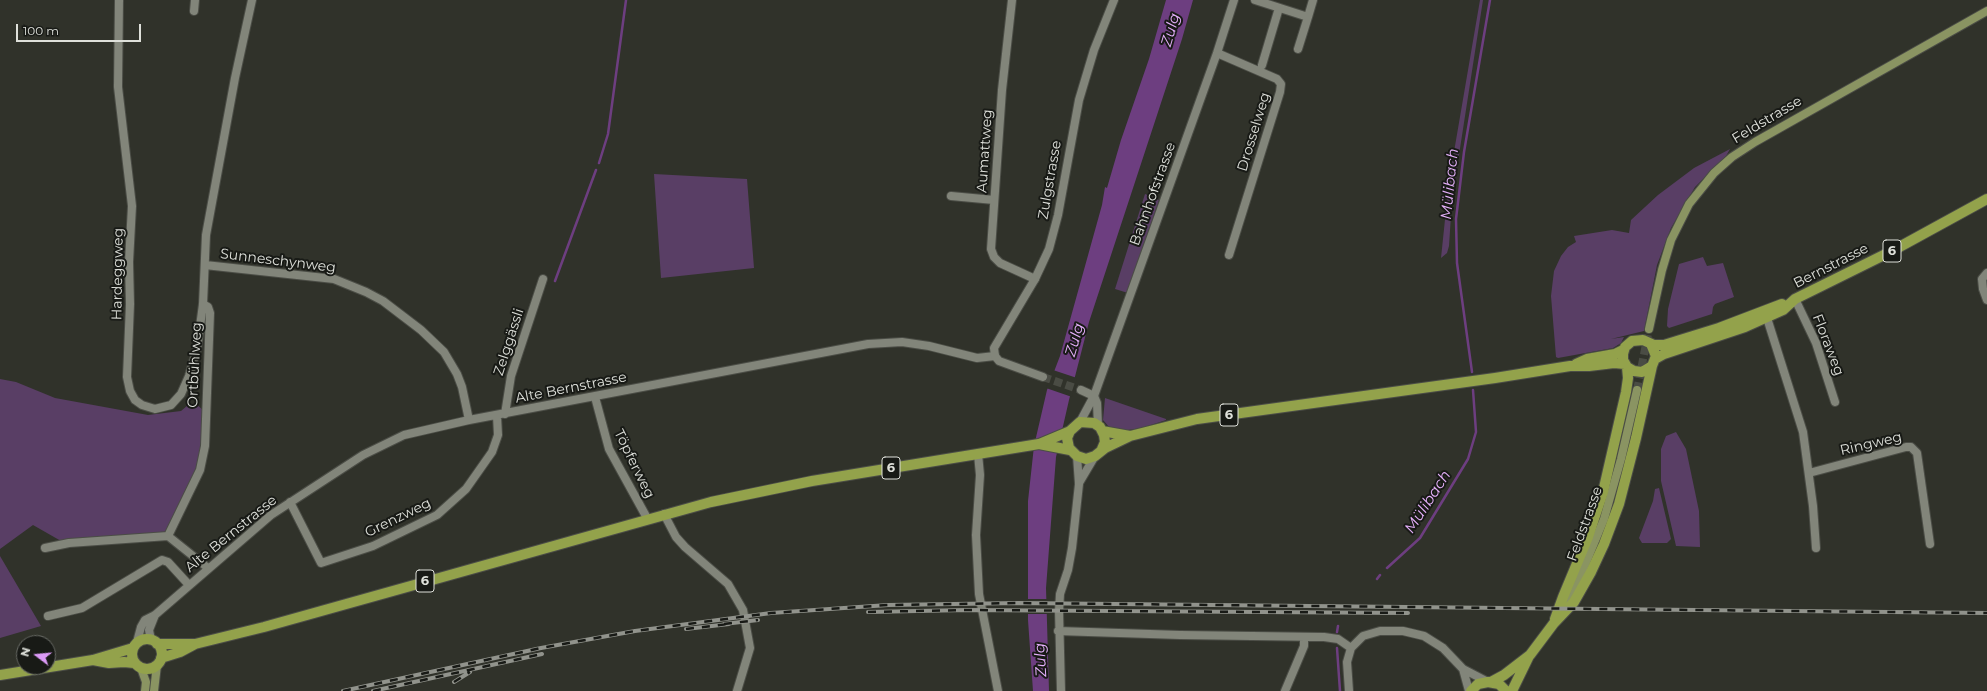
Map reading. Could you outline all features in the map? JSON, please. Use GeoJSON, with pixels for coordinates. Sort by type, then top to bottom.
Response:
{"type":"FeatureCollection","features":[{"type":"Feature","properties":{"kind":"main road","name":"Feldstrasse"},"geometry":{"type":"LineString","coordinates":[[1649,329],[1662,270],[1676,228],[1696,193],[1714,173],[1732,157],[1755,142],[1987,11]]}},
{"type":"Feature","properties":{"kind":"main road","name":"Bernstrasse"},"geometry":{"type":"LineString","coordinates":[[1654,363],[1664,354],[1767,318],[1788,308],[1796,299],[1892,251],[1987,199]]}},
{"type":"Feature","properties":{"kind":"main road","name":"6"},"geometry":{"type":"LineString","coordinates":[[1651,344],[1664,345],[1681,340],[1719,328],[1796,299]]}},
{"type":"Feature","properties":{"kind":"main road"},"geometry":{"type":"LineString","coordinates":[[1636,340],[1643,340],[1651,344],[1655,350],[1654,363],[1630,463],[1609,533],[1585,584],[1574,602],[1554,623],[1562,597],[1590,532],[1603,492],[1626,392],[1628,378],[1626,366],[1622,357],[1624,350],[1627,345],[1636,340]]}},
{"type":"Feature","properties":{"kind":"main road","name":"6"},"geometry":{"type":"LineString","coordinates":[[1570,366],[1587,359],[1615,354],[1624,350]]}},
{"type":"Feature","properties":{"kind":"main road","name":"6"},"geometry":{"type":"LineString","coordinates":[[1099,453],[1130,436],[1203,418],[1488,379],[1570,366],[1589,366],[1614,362],[1626,366]]}},
{"type":"Feature","properties":{"kind":"main road"},"geometry":{"type":"LineString","coordinates":[[1626,366],[1634,371],[1642,372],[1654,363]]}},
{"type":"Feature","properties":{"kind":"main road","name":"Feldstrasse"},"geometry":{"type":"LineString","coordinates":[[1512,691],[1530,655],[1554,623],[1580,577],[1604,519],[1621,459],[1637,390]]}},
{"type":"Feature","properties":{"kind":"main road"},"geometry":{"type":"LineString","coordinates":[[1080,422],[1090,422],[1100,428],[1105,442],[1099,453],[1086,459],[1070,452],[1067,441],[1068,432],[1080,422]]}},
{"type":"Feature","properties":{"kind":"main road","name":"6"},"geometry":{"type":"LineString","coordinates":[[1100,428],[1130,436]]}},
{"type":"Feature","properties":{"kind":"main road","name":"6"},"geometry":{"type":"LineString","coordinates":[[159,661],[195,644],[264,627],[647,518],[775,488],[1034,445],[1068,432]]}},
{"type":"Feature","properties":{"kind":"main road","name":"6"},"geometry":{"type":"LineString","coordinates":[[1034,445],[1070,452]]}},
{"type":"Feature","properties":{"kind":"main road"},"geometry":{"type":"LineString","coordinates":[[0,675],[93,660],[135,645],[143,639],[154,642],[161,649],[154,691]]}},
{"type":"Feature","properties":{"kind":"main road","name":"6"},"geometry":{"type":"LineString","coordinates":[[154,642],[195,644]]}},
{"type":"Feature","properties":{"kind":"main road"},"geometry":{"type":"LineString","coordinates":[[135,645],[132,655],[146,682],[145,691]]}},
{"type":"Feature","properties":{"kind":"main road","name":"Feldstrasse"},"geometry":{"type":"LineString","coordinates":[[1470,691],[1478,684],[1489,682],[1504,675],[1530,655]]}},
{"type":"Feature","properties":{"kind":"main road"},"geometry":{"type":"LineString","coordinates":[[93,660],[109,663],[124,662],[149,669],[159,661]]}},
{"type":"Feature","properties":{"kind":"main road"},"geometry":{"type":"LineString","coordinates":[[1489,682],[1499,684],[1506,691]]}},
{"type":"Feature","properties":{"kind":"street","name":"Hardeggweg"},"geometry":{"type":"LineString","coordinates":[[119,0],[118,80],[132,206],[129,262],[130,304],[127,377],[133,396],[142,405],[155,409],[162,409],[170,405],[181,394],[195,357],[203,304]]}},
{"type":"Feature","properties":{"kind":"street"},"geometry":{"type":"LineString","coordinates":[[194,11],[195,0]]}},
{"type":"Feature","properties":{"kind":"street","name":"Ortbühlweg"},"geometry":{"type":"LineString","coordinates":[[168,536],[200,470],[205,446],[210,312],[208,307],[203,304],[206,235],[252,0]]}},
{"type":"Feature","properties":{"kind":"street","name":"Aumattweg"},"geometry":{"type":"LineString","coordinates":[[1012,0],[1002,90],[991,245],[993,255],[1007,266],[1035,279]]}},
{"type":"Feature","properties":{"kind":"street","name":"Zulgstrasse"},"geometry":{"type":"LineString","coordinates":[[995,356],[995,346],[1035,279],[1049,249],[1079,100],[1094,50],[1114,0]]}},
{"type":"Feature","properties":{"kind":"street","name":"Bahnhofstrasse"},"geometry":{"type":"LineString","coordinates":[[1094,396],[1217,53],[1234,0]]}},
{"type":"Feature","properties":{"kind":"street"},"geometry":{"type":"LineString","coordinates":[[1255,0],[1308,17]]}},
{"type":"Feature","properties":{"kind":"street"},"geometry":{"type":"LineString","coordinates":[[1298,49],[1313,0]]}},
{"type":"Feature","properties":{"kind":"street"},"geometry":{"type":"LineString","coordinates":[[1262,65],[1279,8]]}},
{"type":"Feature","properties":{"kind":"street","name":"Drosselweg"},"geometry":{"type":"LineString","coordinates":[[1217,53],[1277,79],[1281,84],[1280,92],[1229,255]]}},
{"type":"Feature","properties":{"kind":"street"},"geometry":{"type":"LineString","coordinates":[[950,196],[994,200]]}},
{"type":"Feature","properties":{"kind":"street","name":"Sunneschynweg"},"geometry":{"type":"LineString","coordinates":[[204,265],[334,279],[383,301],[421,330],[444,352],[457,374],[462,387],[469,420]]}},
{"type":"Feature","properties":{"kind":"street"},"geometry":{"type":"LineString","coordinates":[[1987,273],[1982,279],[1982,289],[1987,300]]}},
{"type":"Feature","properties":{"kind":"street","name":"Zelggässli"},"geometry":{"type":"LineString","coordinates":[[501,415],[511,376],[543,279]]}},
{"type":"Feature","properties":{"kind":"street","name":"Floraweg"},"geometry":{"type":"LineString","coordinates":[[1796,299],[1816,343],[1835,402]]}},
{"type":"Feature","properties":{"kind":"street"},"geometry":{"type":"LineString","coordinates":[[1767,318],[1803,432],[1809,473],[1816,548]]}},
{"type":"Feature","properties":{"kind":"street","name":"Alte Bernstrasse"},"geometry":{"type":"LineString","coordinates":[[135,645],[143,624],[252,529],[290,502],[363,455],[393,439],[415,432],[469,420],[881,342],[920,345],[978,358],[995,356]]}},
{"type":"Feature","properties":{"kind":"street"},"geometry":{"type":"LineString","coordinates":[[995,356],[1002,363],[1043,377]]}},
{"type":"Feature","properties":{"kind":"street"},"geometry":{"type":"LineString","coordinates":[[1081,390],[1094,396],[1097,403],[1100,428]]}},
{"type":"Feature","properties":{"kind":"street"},"geometry":{"type":"LineString","coordinates":[[1080,422],[1094,396]]}},
{"type":"Feature","properties":{"kind":"street","name":"Töpferweg"},"geometry":{"type":"LineString","coordinates":[[595,397],[610,449],[647,518]]}},
{"type":"Feature","properties":{"kind":"street","name":"Grenzweg"},"geometry":{"type":"LineString","coordinates":[[290,502],[321,563],[373,546],[437,515],[466,489],[494,447],[498,435],[501,415]]}},
{"type":"Feature","properties":{"kind":"street","name":"Ringweg"},"geometry":{"type":"LineString","coordinates":[[1809,473],[1910,447],[1917,453],[1930,544]]}},
{"type":"Feature","properties":{"kind":"street"},"geometry":{"type":"LineString","coordinates":[[1061,691],[1058,631],[1060,594],[1068,570],[1079,484],[1070,452]]}},
{"type":"Feature","properties":{"kind":"street"},"geometry":{"type":"LineString","coordinates":[[1079,484],[1099,453]]}},
{"type":"Feature","properties":{"kind":"street"},"geometry":{"type":"LineString","coordinates":[[978,454],[980,475],[976,531],[978,582],[984,625],[998,691]]}},
{"type":"Feature","properties":{"kind":"street","name":"Töpferweg"},"geometry":{"type":"LineString","coordinates":[[664,514],[676,537],[685,547],[728,584],[743,610],[750,648],[737,691]]}},
{"type":"Feature","properties":{"kind":"street"},"geometry":{"type":"LineString","coordinates":[[45,548],[69,543],[168,536],[208,568]]}},
{"type":"Feature","properties":{"kind":"street"},"geometry":{"type":"LineString","coordinates":[[48,616],[82,608],[162,560],[168,562],[189,585]]}},
{"type":"Feature","properties":{"kind":"street"},"geometry":{"type":"LineString","coordinates":[[154,642],[149,630],[155,615]]}},
{"type":"Feature","properties":{"kind":"street"},"geometry":{"type":"LineString","coordinates":[[1058,631],[1331,637],[1351,648]]}},
{"type":"Feature","properties":{"kind":"street"},"geometry":{"type":"LineString","coordinates":[[1349,691],[1347,666],[1351,648],[1359,639],[1370,633],[1392,631],[1414,633],[1434,642],[1463,669],[1489,682]]}},
{"type":"Feature","properties":{"kind":"street"},"geometry":{"type":"LineString","coordinates":[[1285,691],[1304,646],[1304,637]]}},
{"type":"Feature","properties":{"kind":"street"},"geometry":{"type":"LineString","coordinates":[[1463,669],[1470,691]]}},
{"type":"Feature","properties":{"kind":"shaded area"},"geometry":{"type":"Polygon","coordinates":[[[1480,0],[1483,0],[1452,200],[1449,246],[1447,253],[1441,258],[1449,181],[1480,0]]]}},
{"type":"Feature","properties":{"kind":"shaded area"},"geometry":{"type":"Polygon","coordinates":[[[1730,149],[1726,156],[1695,187],[1671,228],[1657,265],[1644,331],[1611,339],[1624,337],[1621,343],[1613,348],[1558,358],[1556,357],[1551,296],[1554,271],[1561,256],[1568,247],[1576,242],[1574,236],[1612,230],[1629,233],[1631,220],[1658,195],[1694,168],[1730,149]]]}},
{"type":"Feature","properties":{"kind":"shaded area"},"geometry":{"type":"Polygon","coordinates":[[[654,174],[747,179],[754,268],[661,278],[654,174]]]}},
{"type":"Feature","properties":{"kind":"shaded area"},"geometry":{"type":"Polygon","coordinates":[[[1145,194],[1159,200],[1128,293],[1115,289],[1145,194]]]}},
{"type":"Feature","properties":{"kind":"shaded area"},"geometry":{"type":"Polygon","coordinates":[[[1703,257],[1707,266],[1723,263],[1734,297],[1715,304],[1712,314],[1669,328],[1667,326],[1668,309],[1679,264],[1703,257]]]}},
{"type":"Feature","properties":{"kind":"shaded area"},"geometry":{"type":"Polygon","coordinates":[[[0,379],[16,382],[55,398],[148,415],[181,411],[188,405],[196,404],[203,410],[203,446],[198,469],[166,534],[61,541],[33,525],[0,549],[0,379]]]}},
{"type":"Feature","properties":{"kind":"shaded area"},"geometry":{"type":"Polygon","coordinates":[[[1105,398],[1166,420],[1142,428],[1121,431],[1110,428],[1103,420],[1105,398]]]}},
{"type":"Feature","properties":{"kind":"shaded area"},"geometry":{"type":"Polygon","coordinates":[[[1676,432],[1686,449],[1699,511],[1700,547],[1676,546],[1661,481],[1661,449],[1666,436],[1676,432]]]}},
{"type":"Feature","properties":{"kind":"shaded area"},"geometry":{"type":"Polygon","coordinates":[[[1659,488],[1671,539],[1667,543],[1642,543],[1639,538],[1653,501],[1655,489],[1659,488]]]}},
{"type":"Feature","properties":{"kind":"shaded area"},"geometry":{"type":"Polygon","coordinates":[[[0,556],[41,626],[0,638],[0,556]]]}},
{"type":"Feature","properties":{"kind":"water","name":"Zulg"},"geometry":{"type":"Polygon","coordinates":[[[1166,0],[1193,0],[1182,39],[1089,322],[1069,400],[1056,457],[1046,588],[1049,691],[1033,691],[1028,620],[1028,501],[1034,446],[1047,390],[1060,356],[1102,205],[1105,187],[1107,188],[1121,140],[1149,59],[1166,0]]]}},
{"type":"Feature","properties":{"kind":"pier"},"geometry":{"type":"Polygon","coordinates":[[[1053,370],[1077,378],[1072,397],[1046,388],[1053,370]]]}},
{"type":"Feature","properties":{"kind":"pier"},"geometry":{"type":"Polygon","coordinates":[[[1026,599],[1048,599],[1047,614],[1026,614],[1026,599]]]}},
{"type":"Feature","properties":{"kind":"waterway"},"geometry":{"type":"LineString","coordinates":[[599,163],[608,134],[626,0]]}},
{"type":"Feature","properties":{"kind":"waterway","name":"Mülibach"},"geometry":{"type":"LineString","coordinates":[[1472,372],[1457,263],[1456,219],[1464,152],[1490,0]]}},
{"type":"Feature","properties":{"kind":"waterway"},"geometry":{"type":"LineString","coordinates":[[555,281],[596,170]]}},
{"type":"Feature","properties":{"kind":"waterway","name":"Mülibach"},"geometry":{"type":"LineString","coordinates":[[1387,568],[1420,538],[1468,459],[1476,432],[1473,390]]}},
{"type":"Feature","properties":{"kind":"waterway","name":"Mülibach"},"geometry":{"type":"LineString","coordinates":[[1377,579],[1380,575]]}},
{"type":"Feature","properties":{"kind":"waterway","name":"Mülibach"},"geometry":{"type":"LineString","coordinates":[[1337,632],[1338,626]]}},
{"type":"Feature","properties":{"kind":"waterway","name":"Mülibach"},"geometry":{"type":"LineString","coordinates":[[1337,648],[1340,691]]}},
{"type":"Feature","properties":{"kind":"tunnel"},"geometry":{"type":"LineString","coordinates":[[1637,390],[1649,329]]}},
{"type":"Feature","properties":{"kind":"tunnel"},"geometry":{"type":"LineString","coordinates":[[1043,377],[1081,390]]}},
{"type":"Feature","properties":{"kind":"railway"},"geometry":{"type":"LineString","coordinates":[[343,691],[541,648],[635,631],[771,613],[888,605],[1019,603],[1987,613]]}},
{"type":"Feature","properties":{"kind":"railway"},"geometry":{"type":"LineString","coordinates":[[868,612],[967,610],[1408,613]]}},
{"type":"Feature","properties":{"kind":"railway"},"geometry":{"type":"LineString","coordinates":[[724,624],[758,620]]}},
{"type":"Feature","properties":{"kind":"railway"},"geometry":{"type":"LineString","coordinates":[[686,629],[729,624]]}},
{"type":"Feature","properties":{"kind":"railway"},"geometry":{"type":"LineString","coordinates":[[373,691],[542,654]]}},
{"type":"Feature","properties":{"kind":"railway"},"geometry":{"type":"LineString","coordinates":[[454,682],[470,672]]}}]}
